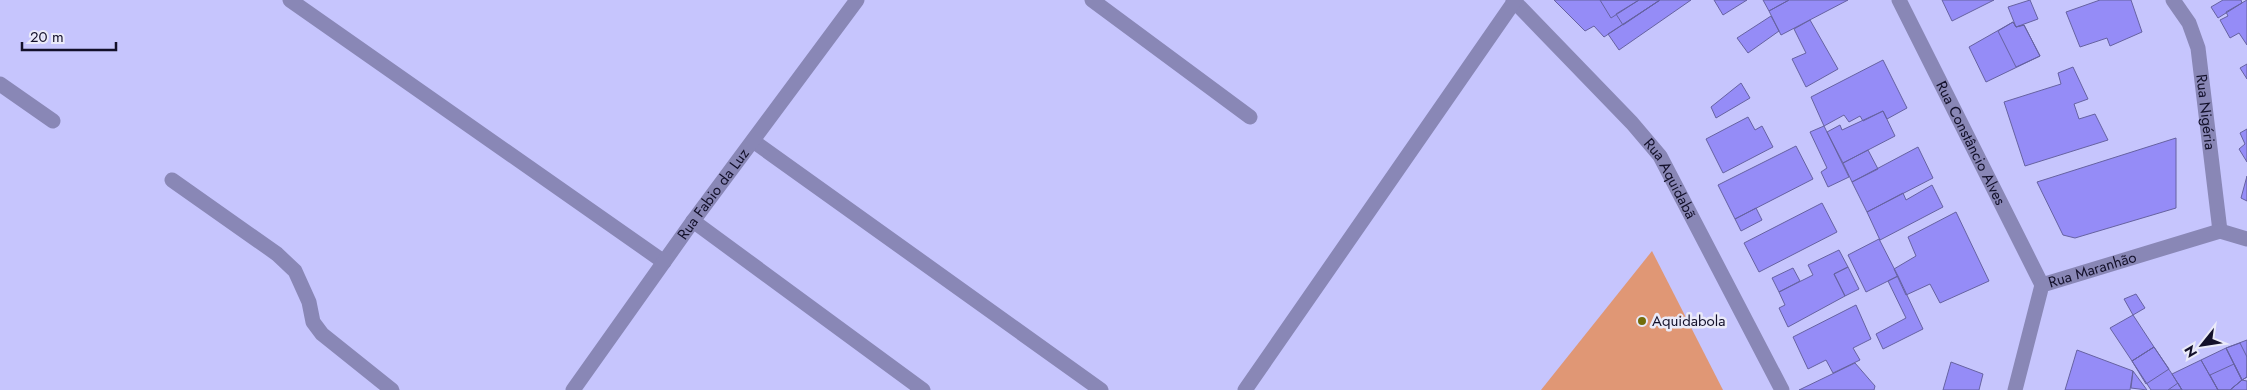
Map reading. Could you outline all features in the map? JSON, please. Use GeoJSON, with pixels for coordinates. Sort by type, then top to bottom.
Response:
{"type":"FeatureCollection","features":[{"type":"Feature","properties":{"kind":"street"},"geometry":{"type":"LineString","coordinates":[[290,0],[664,262]]}},
{"type":"Feature","properties":{"kind":"street","name":"Rua Fabio da Luz"},"geometry":{"type":"LineString","coordinates":[[573,390],[693,222],[857,0]]}},
{"type":"Feature","properties":{"kind":"street"},"geometry":{"type":"LineString","coordinates":[[1092,0],[1250,117]]}},
{"type":"Feature","properties":{"kind":"street","name":"Rua Constâncio Alves"},"geometry":{"type":"LineString","coordinates":[[1899,0],[2042,285]]}},
{"type":"Feature","properties":{"kind":"street","name":"Rua Nigéria"},"geometry":{"type":"LineString","coordinates":[[2173,0],[2189,23],[2198,48],[2220,230]]}},
{"type":"Feature","properties":{"kind":"street"},"geometry":{"type":"LineString","coordinates":[[1245,390],[1514,1]]}},
{"type":"Feature","properties":{"kind":"street","name":"Rua Aquidabã"},"geometry":{"type":"LineString","coordinates":[[1514,1],[1632,123],[1660,156],[1782,390]]}},
{"type":"Feature","properties":{"kind":"street"},"geometry":{"type":"LineString","coordinates":[[0,84],[53,121]]}},
{"type":"Feature","properties":{"kind":"street"},"geometry":{"type":"LineString","coordinates":[[752,141],[790,170],[1101,390]]}},
{"type":"Feature","properties":{"kind":"street"},"geometry":{"type":"LineString","coordinates":[[172,180],[276,254],[295,271],[309,302],[313,322],[322,334],[392,390]]}},
{"type":"Feature","properties":{"kind":"street"},"geometry":{"type":"LineString","coordinates":[[693,222],[922,390]]}},
{"type":"Feature","properties":{"kind":"street"},"geometry":{"type":"LineString","coordinates":[[2220,230],[2247,239]]}},
{"type":"Feature","properties":{"kind":"street","name":"Rua Maranhão"},"geometry":{"type":"LineString","coordinates":[[2015,390],[2042,285],[2220,230]]}},
{"type":"Feature","properties":{"kind":"shaded area","name":"Aquidabola"},"geometry":{"type":"Polygon","coordinates":[[[1652,251],[1723,390],[1541,390],[1652,251]]]}},
{"type":"Feature","properties":{"kind":"building"},"geometry":{"type":"Polygon","coordinates":[[[1554,0],[1660,0],[1604,37],[1594,26],[1585,31],[1554,0]]]}},
{"type":"Feature","properties":{"kind":"building"},"geometry":{"type":"Polygon","coordinates":[[[1600,0],[1639,0],[1611,18],[1600,0]]]}},
{"type":"Feature","properties":{"kind":"building"},"geometry":{"type":"Polygon","coordinates":[[[1639,0],[1660,0],[1623,25],[1616,14],[1639,0]]]}},
{"type":"Feature","properties":{"kind":"building"},"geometry":{"type":"Polygon","coordinates":[[[1660,0],[1691,0],[1619,50],[1608,34],[1660,0]]]}},
{"type":"Feature","properties":{"kind":"building"},"geometry":{"type":"Polygon","coordinates":[[[1714,0],[1747,0],[1723,15],[1714,0]]]}},
{"type":"Feature","properties":{"kind":"building"},"geometry":{"type":"Polygon","coordinates":[[[1763,0],[1789,0],[1769,11],[1763,0]]]}},
{"type":"Feature","properties":{"kind":"building"},"geometry":{"type":"Polygon","coordinates":[[[1789,0],[1848,0],[1781,35],[1769,11],[1789,0]]]}},
{"type":"Feature","properties":{"kind":"building"},"geometry":{"type":"Polygon","coordinates":[[[1942,0],[1994,0],[1952,21],[1942,0]]]}},
{"type":"Feature","properties":{"kind":"building"},"geometry":{"type":"Polygon","coordinates":[[[2030,0],[2038,19],[2016,27],[2008,7],[2030,0]]]}},
{"type":"Feature","properties":{"kind":"building"},"geometry":{"type":"Polygon","coordinates":[[[2100,0],[2131,0],[2142,32],[2110,46],[2107,38],[2080,47],[2066,12],[2100,0]]]}},
{"type":"Feature","properties":{"kind":"building"},"geometry":{"type":"Polygon","coordinates":[[[2223,0],[2241,0],[2242,3],[2218,18],[2211,7],[2223,0]]]}},
{"type":"Feature","properties":{"kind":"building"},"geometry":{"type":"Polygon","coordinates":[[[2247,0],[2247,45],[2239,33],[2230,38],[2220,20],[2228,16],[2226,12],[2247,0]]]}},
{"type":"Feature","properties":{"kind":"building"},"geometry":{"type":"Polygon","coordinates":[[[1771,16],[1779,31],[1748,53],[1737,38],[1771,16]]]}},
{"type":"Feature","properties":{"kind":"building"},"geometry":{"type":"Polygon","coordinates":[[[1810,20],[1838,69],[1806,87],[1792,59],[1806,53],[1794,29],[1810,20]]]}},
{"type":"Feature","properties":{"kind":"building"},"geometry":{"type":"Polygon","coordinates":[[[2013,22],[2016,27],[2024,25],[2040,56],[2016,67],[1998,31],[2013,22]]]}},
{"type":"Feature","properties":{"kind":"building"},"geometry":{"type":"Polygon","coordinates":[[[2013,22],[2016,27],[2024,25],[2040,56],[1986,82],[1969,47],[2013,22]]]}},
{"type":"Feature","properties":{"kind":"building"},"geometry":{"type":"Polygon","coordinates":[[[1883,60],[1907,108],[1887,119],[1883,111],[1863,121],[1860,116],[1849,122],[1844,115],[1824,126],[1811,97],[1883,60]]]}},
{"type":"Feature","properties":{"kind":"building"},"geometry":{"type":"Polygon","coordinates":[[[2247,64],[2247,79],[2240,68],[2247,64]]]}},
{"type":"Feature","properties":{"kind":"building"},"geometry":{"type":"Polygon","coordinates":[[[2073,67],[2088,99],[2074,104],[2079,119],[2095,114],[2108,140],[2025,166],[2004,102],[2061,84],[2058,73],[2073,67]]]}},
{"type":"Feature","properties":{"kind":"building"},"geometry":{"type":"Polygon","coordinates":[[[1741,83],[1750,98],[1716,118],[1711,107],[1741,83]]]}},
{"type":"Feature","properties":{"kind":"building"},"geometry":{"type":"Polygon","coordinates":[[[1883,111],[1895,136],[1843,163],[1827,132],[1840,125],[1842,130],[1883,111]]]}},
{"type":"Feature","properties":{"kind":"building"},"geometry":{"type":"Polygon","coordinates":[[[1748,117],[1755,130],[1762,126],[1773,147],[1723,173],[1706,139],[1748,117]]]}},
{"type":"Feature","properties":{"kind":"building"},"geometry":{"type":"Polygon","coordinates":[[[1824,126],[1849,177],[1828,187],[1821,172],[1827,168],[1810,132],[1824,126]]]}},
{"type":"Feature","properties":{"kind":"building"},"geometry":{"type":"Polygon","coordinates":[[[2247,129],[2247,162],[2239,149],[2245,144],[2240,133],[2247,129]]]}},
{"type":"Feature","properties":{"kind":"building"},"geometry":{"type":"Polygon","coordinates":[[[2176,138],[2176,208],[2075,238],[2063,235],[2037,182],[2176,138]]]}},
{"type":"Feature","properties":{"kind":"building"},"geometry":{"type":"Polygon","coordinates":[[[1796,146],[1813,179],[1735,219],[1718,185],[1796,146]]]}},
{"type":"Feature","properties":{"kind":"building"},"geometry":{"type":"Polygon","coordinates":[[[1918,147],[1933,178],[1867,212],[1852,182],[1918,147]]]}},
{"type":"Feature","properties":{"kind":"building"},"geometry":{"type":"Polygon","coordinates":[[[1868,150],[1878,169],[1852,182],[1843,163],[1868,150]]]}},
{"type":"Feature","properties":{"kind":"building"},"geometry":{"type":"Polygon","coordinates":[[[2247,176],[2247,201],[2241,198],[2247,176]]]}},
{"type":"Feature","properties":{"kind":"building"},"geometry":{"type":"Polygon","coordinates":[[[1932,185],[1943,207],[1880,240],[1867,212],[1903,193],[1906,200],[1932,185]]]}},
{"type":"Feature","properties":{"kind":"building"},"geometry":{"type":"Polygon","coordinates":[[[1822,203],[1837,232],[1759,272],[1744,243],[1822,203]]]}},
{"type":"Feature","properties":{"kind":"building"},"geometry":{"type":"Polygon","coordinates":[[[1756,208],[1762,220],[1741,231],[1735,219],[1756,208]]]}},
{"type":"Feature","properties":{"kind":"building"},"geometry":{"type":"Polygon","coordinates":[[[1956,212],[1989,281],[1940,303],[1930,284],[1906,295],[1894,269],[1916,256],[1908,237],[1956,212]]]}},
{"type":"Feature","properties":{"kind":"building"},"geometry":{"type":"Polygon","coordinates":[[[1879,239],[1898,276],[1866,292],[1848,255],[1879,239]]]}},
{"type":"Feature","properties":{"kind":"building"},"geometry":{"type":"Polygon","coordinates":[[[1839,250],[1848,267],[1834,274],[1845,296],[1788,327],[1779,308],[1785,305],[1779,292],[1813,275],[1808,265],[1839,250]]]}},
{"type":"Feature","properties":{"kind":"building"},"geometry":{"type":"Polygon","coordinates":[[[1848,267],[1859,289],[1845,296],[1834,274],[1848,267]]]}},
{"type":"Feature","properties":{"kind":"building"},"geometry":{"type":"Polygon","coordinates":[[[1793,268],[1800,281],[1779,292],[1772,278],[1793,268]]]}},
{"type":"Feature","properties":{"kind":"building"},"geometry":{"type":"Polygon","coordinates":[[[1898,276],[1923,329],[1883,349],[1876,334],[1906,318],[1888,281],[1898,276]]]}},
{"type":"Feature","properties":{"kind":"building"},"geometry":{"type":"Polygon","coordinates":[[[2136,294],[2145,308],[2133,315],[2124,299],[2136,294]]]}},
{"type":"Feature","properties":{"kind":"building"},"geometry":{"type":"Polygon","coordinates":[[[1856,305],[1871,339],[1853,348],[1860,360],[1833,373],[1826,360],[1808,369],[1793,337],[1856,305]]]}},
{"type":"Feature","properties":{"kind":"building"},"geometry":{"type":"Polygon","coordinates":[[[2133,315],[2154,347],[2132,361],[2110,328],[2133,315]]]}},
{"type":"Feature","properties":{"kind":"building"},"geometry":{"type":"Polygon","coordinates":[[[2247,340],[2247,377],[2242,380],[2226,348],[2247,340]]]}},
{"type":"Feature","properties":{"kind":"building"},"geometry":{"type":"Polygon","coordinates":[[[2240,343],[2247,357],[2247,377],[2242,380],[2226,348],[2240,343]]]}},
{"type":"Feature","properties":{"kind":"building"},"geometry":{"type":"Polygon","coordinates":[[[2154,347],[2169,369],[2146,384],[2132,361],[2154,347]]]}},
{"type":"Feature","properties":{"kind":"building"},"geometry":{"type":"Polygon","coordinates":[[[2154,347],[2182,390],[2151,390],[2132,361],[2154,347]]]}},
{"type":"Feature","properties":{"kind":"building"},"geometry":{"type":"Polygon","coordinates":[[[2226,348],[2242,380],[2230,390],[2218,390],[2201,360],[2226,348]]]}},
{"type":"Feature","properties":{"kind":"building"},"geometry":{"type":"Polygon","coordinates":[[[2077,350],[2133,371],[2130,390],[2065,390],[2077,350]]]}},
{"type":"Feature","properties":{"kind":"building"},"geometry":{"type":"Polygon","coordinates":[[[2201,360],[2218,390],[2182,390],[2172,374],[2201,360]]]}},
{"type":"Feature","properties":{"kind":"building"},"geometry":{"type":"Polygon","coordinates":[[[1951,362],[1983,374],[1979,390],[1943,390],[1951,362]]]}},
{"type":"Feature","properties":{"kind":"building"},"geometry":{"type":"Polygon","coordinates":[[[1855,363],[1875,386],[1874,390],[1799,390],[1855,363]]]}},
{"type":"Feature","properties":{"kind":"building"},"geometry":{"type":"Polygon","coordinates":[[[2234,364],[2242,380],[2230,390],[2218,390],[2210,375],[2234,364]]]}},
{"type":"Feature","properties":{"kind":"building"},"geometry":{"type":"Polygon","coordinates":[[[2133,371],[2147,390],[2131,388],[2133,371]]]}},
{"type":"Feature","properties":{"kind":"building"},"geometry":{"type":"Polygon","coordinates":[[[2242,380],[2247,381],[2247,390],[2230,390],[2242,380]]]}},
{"type":"Feature","properties":{"kind":"building"},"geometry":{"type":"Polygon","coordinates":[[[2178,383],[2182,390],[2168,390],[2178,383]]]}},
{"type":"Feature","properties":{"kind":"place","name":"Aquidabola"},"geometry":{"type":"Point","coordinates":[1642,321]}}]}
